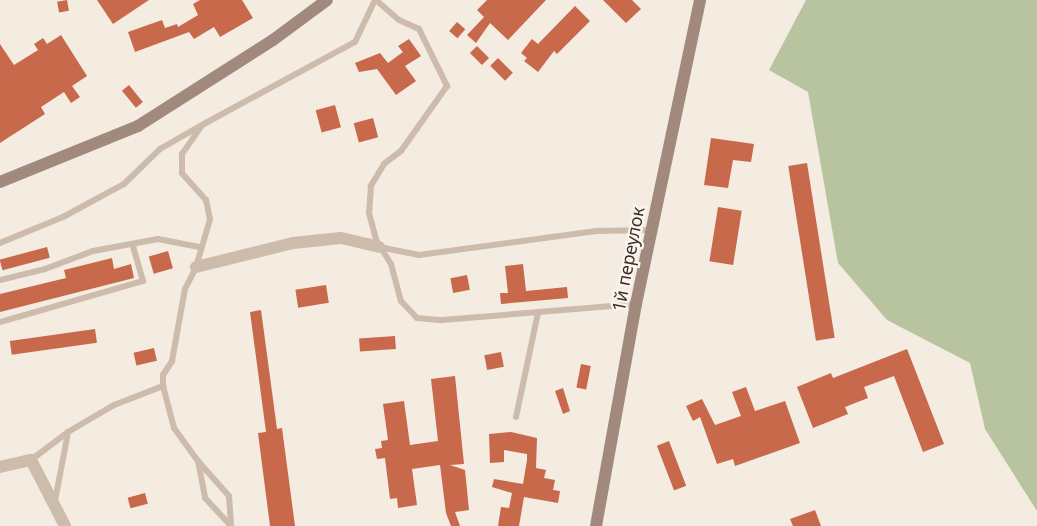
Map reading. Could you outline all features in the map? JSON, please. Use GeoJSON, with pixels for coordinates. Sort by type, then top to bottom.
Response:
{"type":"FeatureCollection","features":[{"type":"Feature","properties":{"kind":"street"},"geometry":{"type":"LineString","coordinates":[[0,182],[138,126],[273,40],[327,0]]}},
{"type":"Feature","properties":{"kind":"street","name":"1й переулок"},"geometry":{"type":"LineString","coordinates":[[596,526],[636,304],[697,2]]}},
{"type":"Feature","properties":{"kind":"street"},"geometry":{"type":"LineString","coordinates":[[196,267],[293,243],[341,238],[378,247]]}},
{"type":"Feature","properties":{"kind":"street"},"geometry":{"type":"LineString","coordinates":[[0,467],[31,460],[65,526]]}},
{"type":"Feature","properties":{"kind":"lane"},"geometry":{"type":"LineString","coordinates":[[0,243],[63,216],[124,184],[160,149],[355,42],[376,0],[399,20],[419,29],[447,86],[401,151],[384,164],[371,186],[369,213],[378,247],[391,264],[401,301],[417,318],[442,320],[636,304]]}},
{"type":"Feature","properties":{"kind":"lane"},"geometry":{"type":"LineString","coordinates":[[202,125],[182,154],[182,173],[206,200],[210,219],[199,246],[196,267],[184,289],[172,361],[163,375],[163,386],[174,428],[198,461],[229,496],[231,526]]}},
{"type":"Feature","properties":{"kind":"lane"},"geometry":{"type":"LineString","coordinates":[[378,247],[419,255],[596,231],[651,230]]}},
{"type":"Feature","properties":{"kind":"lane"},"geometry":{"type":"LineString","coordinates":[[0,280],[45,269],[93,251],[158,239],[199,246]]}},
{"type":"Feature","properties":{"kind":"lane"},"geometry":{"type":"LineString","coordinates":[[0,322],[143,281],[133,245]]}},
{"type":"Feature","properties":{"kind":"lane"},"geometry":{"type":"LineString","coordinates":[[516,417],[538,313]]}},
{"type":"Feature","properties":{"kind":"lane"},"geometry":{"type":"LineString","coordinates":[[31,460],[68,432],[114,405],[163,386]]}},
{"type":"Feature","properties":{"kind":"lane"},"geometry":{"type":"LineString","coordinates":[[54,505],[68,432]]}},
{"type":"Feature","properties":{"kind":"lane"},"geometry":{"type":"LineString","coordinates":[[198,461],[205,498],[231,526]]}},
{"type":"Feature","properties":{"kind":"green space"},"geometry":{"type":"Polygon","coordinates":[[[806,0],[1037,0],[1037,511],[985,429],[970,363],[887,320],[838,263],[808,92],[769,70],[806,0]]]}},
{"type":"Feature","properties":{"kind":"building"},"geometry":{"type":"Polygon","coordinates":[[[67,0],[69,11],[59,13],[57,2],[67,0]]]}},
{"type":"Feature","properties":{"kind":"building"},"geometry":{"type":"Polygon","coordinates":[[[97,0],[149,0],[113,24],[97,0]]]}},
{"type":"Feature","properties":{"kind":"building"},"geometry":{"type":"Polygon","coordinates":[[[200,0],[242,0],[253,18],[220,37],[214,27],[194,39],[189,32],[135,52],[128,32],[162,20],[165,28],[177,24],[178,27],[198,15],[193,4],[200,0]]]}},
{"type":"Feature","properties":{"kind":"building"},"geometry":{"type":"Polygon","coordinates":[[[487,0],[546,0],[508,40],[490,23],[476,43],[467,35],[484,17],[477,10],[487,0]]]}},
{"type":"Feature","properties":{"kind":"building"},"geometry":{"type":"Polygon","coordinates":[[[603,0],[632,0],[641,9],[626,23],[603,0]]]}},
{"type":"Feature","properties":{"kind":"building"},"geometry":{"type":"Polygon","coordinates":[[[575,6],[590,21],[557,54],[554,51],[538,72],[524,61],[527,58],[521,53],[532,39],[538,44],[575,6]]]}},
{"type":"Feature","properties":{"kind":"building"},"geometry":{"type":"Polygon","coordinates":[[[457,22],[465,29],[457,38],[449,31],[457,22]]]}},
{"type":"Feature","properties":{"kind":"building"},"geometry":{"type":"Polygon","coordinates":[[[61,35],[87,76],[72,86],[80,97],[71,103],[64,92],[41,107],[45,114],[0,143],[0,44],[14,65],[38,50],[34,44],[43,38],[47,44],[61,35]]]}},
{"type":"Feature","properties":{"kind":"building"},"geometry":{"type":"Polygon","coordinates":[[[409,39],[421,56],[405,66],[416,81],[396,95],[377,69],[359,72],[355,63],[380,53],[388,63],[403,52],[398,46],[409,39]]]}},
{"type":"Feature","properties":{"kind":"building"},"geometry":{"type":"Polygon","coordinates":[[[477,46],[489,58],[482,65],[470,53],[477,46]]]}},
{"type":"Feature","properties":{"kind":"building"},"geometry":{"type":"Polygon","coordinates":[[[498,58],[513,73],[505,81],[490,66],[498,58]]]}},
{"type":"Feature","properties":{"kind":"building"},"geometry":{"type":"Polygon","coordinates":[[[129,85],[143,102],[136,108],[122,91],[129,85]]]}},
{"type":"Feature","properties":{"kind":"building"},"geometry":{"type":"Polygon","coordinates":[[[335,105],[341,127],[322,132],[316,110],[335,105]]]}},
{"type":"Feature","properties":{"kind":"building"},"geometry":{"type":"Polygon","coordinates":[[[373,118],[378,137],[359,142],[354,123],[373,118]]]}},
{"type":"Feature","properties":{"kind":"building"},"geometry":{"type":"Polygon","coordinates":[[[711,138],[754,144],[751,162],[733,160],[728,188],[704,185],[711,138]]]}},
{"type":"Feature","properties":{"kind":"building"},"geometry":{"type":"Polygon","coordinates":[[[807,163],[835,338],[816,341],[788,166],[807,163]]]}},
{"type":"Feature","properties":{"kind":"building"},"geometry":{"type":"Polygon","coordinates":[[[718,207],[742,211],[733,265],[709,261],[718,207]]]}},
{"type":"Feature","properties":{"kind":"building"},"geometry":{"type":"Polygon","coordinates":[[[47,247],[50,258],[3,270],[0,260],[47,247]]]}},
{"type":"Feature","properties":{"kind":"building"},"geometry":{"type":"Polygon","coordinates":[[[168,251],[173,268],[154,274],[149,257],[168,251]]]}},
{"type":"Feature","properties":{"kind":"building"},"geometry":{"type":"Polygon","coordinates":[[[112,258],[114,269],[131,264],[134,278],[0,312],[0,294],[66,278],[64,270],[112,258]]]}},
{"type":"Feature","properties":{"kind":"building"},"geometry":{"type":"Polygon","coordinates":[[[523,264],[526,291],[567,287],[568,298],[501,304],[500,293],[508,293],[505,266],[523,264]]]}},
{"type":"Feature","properties":{"kind":"building"},"geometry":{"type":"Polygon","coordinates":[[[467,275],[470,290],[453,293],[450,278],[467,275]]]}},
{"type":"Feature","properties":{"kind":"building"},"geometry":{"type":"Polygon","coordinates":[[[326,285],[329,303],[298,308],[295,290],[326,285]]]}},
{"type":"Feature","properties":{"kind":"building"},"geometry":{"type":"Polygon","coordinates":[[[261,310],[277,429],[282,428],[295,526],[270,526],[258,433],[266,432],[250,312],[261,310]]]}},
{"type":"Feature","properties":{"kind":"building"},"geometry":{"type":"Polygon","coordinates":[[[95,329],[97,343],[12,355],[10,341],[95,329]]]}},
{"type":"Feature","properties":{"kind":"building"},"geometry":{"type":"Polygon","coordinates":[[[395,336],[396,349],[360,351],[359,339],[395,336]]]}},
{"type":"Feature","properties":{"kind":"building"},"geometry":{"type":"Polygon","coordinates":[[[154,348],[157,361],[136,365],[134,353],[154,348]]]}},
{"type":"Feature","properties":{"kind":"building"},"geometry":{"type":"Polygon","coordinates":[[[907,349],[944,444],[923,452],[894,376],[864,387],[868,398],[845,407],[848,414],[813,428],[797,387],[831,373],[833,378],[907,349]]]}},
{"type":"Feature","properties":{"kind":"building"},"geometry":{"type":"Polygon","coordinates":[[[501,352],[504,367],[487,370],[484,355],[501,352]]]}},
{"type":"Feature","properties":{"kind":"building"},"geometry":{"type":"Polygon","coordinates":[[[581,364],[591,366],[586,389],[576,388],[581,364]]]}},
{"type":"Feature","properties":{"kind":"building"},"geometry":{"type":"Polygon","coordinates":[[[455,376],[464,464],[450,465],[465,470],[469,510],[455,512],[460,526],[451,526],[446,513],[440,465],[412,469],[417,505],[398,508],[397,498],[390,499],[385,458],[377,459],[375,449],[382,448],[381,441],[388,440],[383,404],[404,401],[410,445],[438,441],[431,379],[455,376]]]}},
{"type":"Feature","properties":{"kind":"building"},"geometry":{"type":"Polygon","coordinates":[[[746,387],[755,411],[785,401],[800,443],[735,466],[733,459],[717,464],[700,417],[693,421],[686,406],[702,399],[715,425],[741,416],[732,392],[746,387]]]}},
{"type":"Feature","properties":{"kind":"building"},"geometry":{"type":"Polygon","coordinates":[[[563,388],[570,411],[563,414],[555,391],[563,388]]]}},
{"type":"Feature","properties":{"kind":"building"},"geometry":{"type":"Polygon","coordinates":[[[511,432],[537,438],[536,468],[546,470],[544,478],[555,480],[553,490],[560,491],[558,503],[524,497],[519,526],[498,526],[501,507],[509,508],[512,493],[492,487],[494,479],[523,484],[527,454],[504,450],[504,462],[490,463],[489,434],[511,432]]]}},
{"type":"Feature","properties":{"kind":"building"},"geometry":{"type":"Polygon","coordinates":[[[669,441],[686,486],[674,490],[657,446],[669,441]]]}},
{"type":"Feature","properties":{"kind":"building"},"geometry":{"type":"Polygon","coordinates":[[[145,493],[148,504],[130,508],[128,498],[145,493]]]}},
{"type":"Feature","properties":{"kind":"building"},"geometry":{"type":"Polygon","coordinates":[[[815,510],[821,526],[793,526],[790,519],[815,510]]]}}]}
